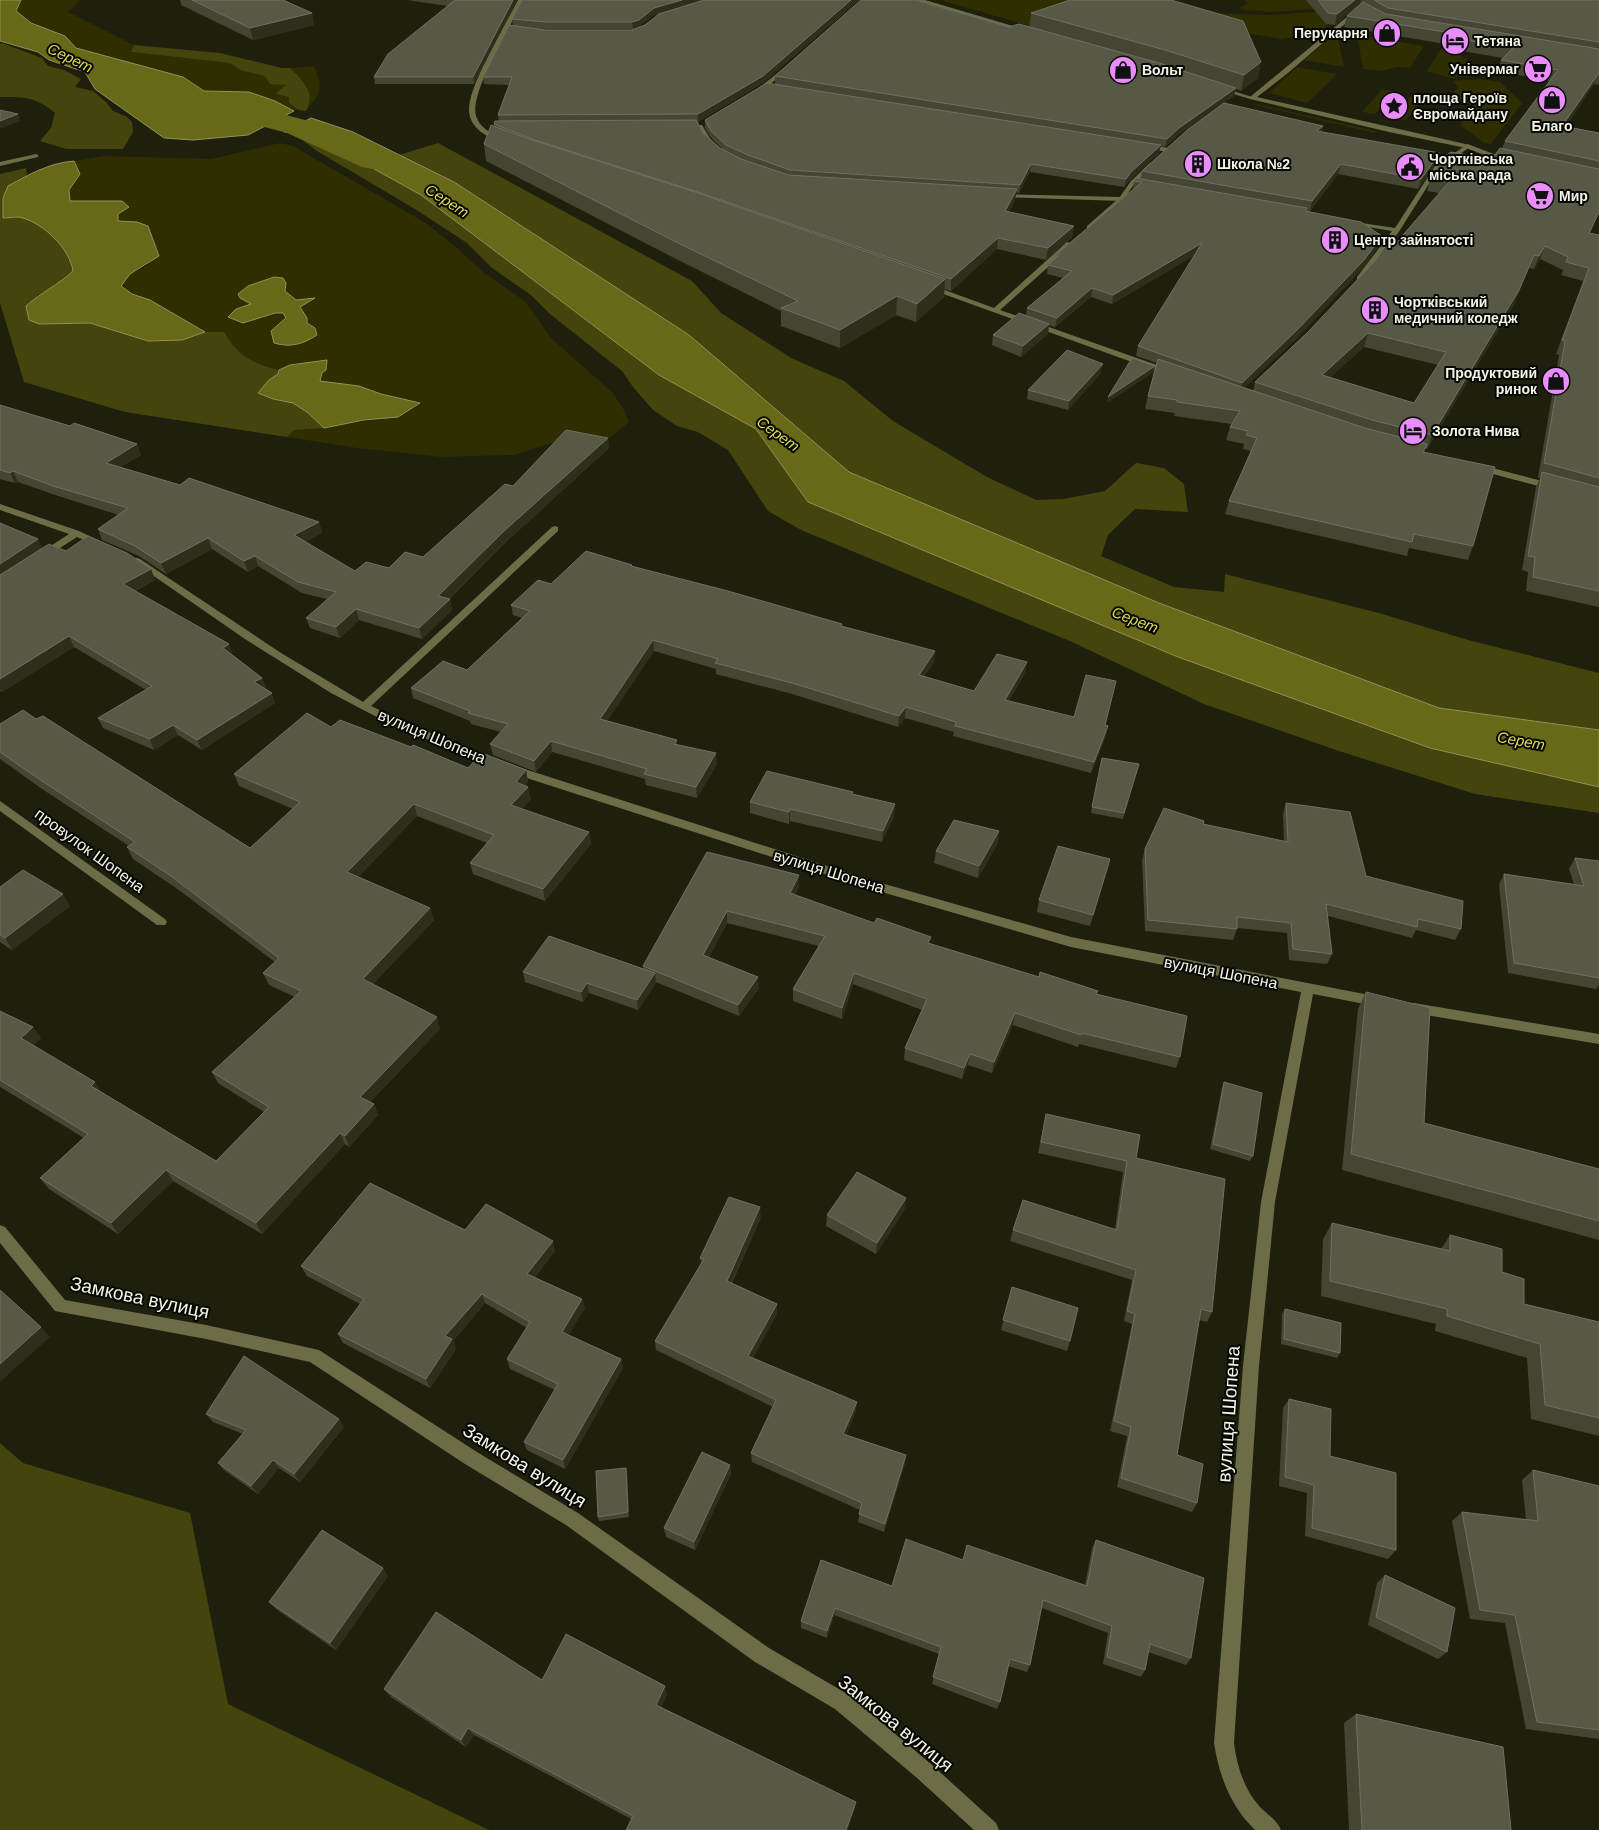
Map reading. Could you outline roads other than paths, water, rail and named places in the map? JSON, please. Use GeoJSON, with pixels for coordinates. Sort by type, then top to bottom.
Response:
{"type":"FeatureCollection","features":[{"type":"Feature","properties":{"kind":"street"},"geometry":{"type":"LineString","coordinates":[[515,146],[487,135],[478,127],[472,110],[480,81],[521,0]]}},
{"type":"Feature","properties":{"kind":"street"},"geometry":{"type":"LineString","coordinates":[[919,0],[1038,34]]}},
{"type":"Feature","properties":{"kind":"street"},"geometry":{"type":"LineString","coordinates":[[1244,101],[1252,98],[1364,8]]}},
{"type":"Feature","properties":{"kind":"street"},"geometry":{"type":"LineString","coordinates":[[507,30],[515,31]]}},
{"type":"Feature","properties":{"kind":"street"},"geometry":{"type":"LineString","coordinates":[[752,95],[791,65]]}},
{"type":"Feature","properties":{"kind":"street"},"geometry":{"type":"LineString","coordinates":[[766,86],[773,88]]}},
{"type":"Feature","properties":{"kind":"street"},"geometry":{"type":"LineString","coordinates":[[1215,86],[1252,98],[1389,130],[1468,146],[1492,156],[1520,162]]}},
{"type":"Feature","properties":{"kind":"street"},"geometry":{"type":"LineString","coordinates":[[691,126],[700,126],[708,122]]}},
{"type":"Feature","properties":{"kind":"street"},"geometry":{"type":"LineString","coordinates":[[700,126],[707,141],[720,153]]}},
{"type":"Feature","properties":{"kind":"street"},"geometry":{"type":"LineString","coordinates":[[478,127],[488,127]]}},
{"type":"Feature","properties":{"kind":"street"},"geometry":{"type":"LineString","coordinates":[[1084,232],[1121,199],[1133,182],[1175,144]]}},
{"type":"Feature","properties":{"kind":"street"},"geometry":{"type":"LineString","coordinates":[[1139,145],[1168,150]]}},
{"type":"Feature","properties":{"kind":"street"},"geometry":{"type":"LineString","coordinates":[[1353,286],[1366,272],[1397,230],[1437,167],[1468,146]]}},
{"type":"Feature","properties":{"kind":"street"},"geometry":{"type":"LineString","coordinates":[[0,164],[36,156]]}},
{"type":"Feature","properties":{"kind":"street"},"geometry":{"type":"LineString","coordinates":[[1133,182],[1142,183]]}},
{"type":"Feature","properties":{"kind":"street"},"geometry":{"type":"LineString","coordinates":[[992,195],[1121,199]]}},
{"type":"Feature","properties":{"kind":"street"},"geometry":{"type":"LineString","coordinates":[[1338,220],[1397,230]]}},
{"type":"Feature","properties":{"kind":"street"},"geometry":{"type":"LineString","coordinates":[[996,310],[1077,238]]}},
{"type":"Feature","properties":{"kind":"street"},"geometry":{"type":"LineString","coordinates":[[922,285],[1178,375]]}},
{"type":"Feature","properties":{"kind":"street"},"geometry":{"type":"LineString","coordinates":[[1471,466],[1563,489]]}},
{"type":"Feature","properties":{"kind":"street"},"geometry":{"type":"LineString","coordinates":[[0,507],[76,533],[110,548]]}},
{"type":"Feature","properties":{"kind":"street","name":"вулиця Шопена"},"geometry":{"type":"LineString","coordinates":[[364,707],[555,529]]}},
{"type":"Feature","properties":{"kind":"street"},"geometry":{"type":"LineString","coordinates":[[38,558],[76,533]]}},
{"type":"Feature","properties":{"kind":"street","name":"вулиця Шопена"},"geometry":{"type":"LineString","coordinates":[[127,556],[278,655],[364,707],[441,742],[533,777],[872,885],[1071,942],[1394,1005],[1599,1039]]}},
{"type":"Feature","properties":{"kind":"street","name":"провулок Шопена"},"geometry":{"type":"LineString","coordinates":[[0,805],[161,922]]}},
{"type":"Feature","properties":{"kind":"street","name":"вулиця Шопена"},"geometry":{"type":"LineString","coordinates":[[1272,1830],[1260,1822],[1245,1804],[1234,1784],[1227,1764],[1224,1743],[1251,1366],[1268,1202],[1308,988]]}},
{"type":"Feature","properties":{"kind":"street","name":"Замкова вулиця"},"geometry":{"type":"LineString","coordinates":[[0,1232],[61,1306],[206,1332],[313,1355],[471,1458],[572,1519],[762,1655],[842,1702],[924,1770],[989,1830]]}},
{"type":"Feature","properties":{"kind":"water"},"geometry":{"type":"Polygon","coordinates":[[[0,0],[21,0],[16,11],[31,23],[65,36],[76,48],[183,77],[204,91],[249,92],[275,101],[294,111],[248,135],[193,140],[164,138],[95,89],[85,72],[49,60],[38,52],[0,41],[0,0]]]}},
{"type":"Feature","properties":{"kind":"water"},"geometry":{"type":"Polygon","coordinates":[[[311,118],[353,132],[454,182],[689,335],[849,472],[1159,603],[1439,708],[1599,730],[1599,787],[1430,748],[1178,657],[808,502],[756,429],[659,375],[421,195],[313,135],[284,132],[311,118]]]}},
{"type":"Feature","properties":{"kind":"water"},"geometry":{"type":"Polygon","coordinates":[[[74,161],[80,174],[69,190],[70,201],[122,201],[129,207],[118,214],[118,221],[137,222],[148,226],[159,256],[130,274],[121,286],[132,294],[150,300],[205,332],[182,340],[148,341],[90,323],[39,324],[29,320],[26,306],[73,271],[67,254],[55,238],[31,221],[16,217],[3,218],[3,198],[8,186],[24,177],[48,167],[74,161]]]}},
{"type":"Feature","properties":{"kind":"water"},"geometry":{"type":"Polygon","coordinates":[[[274,277],[283,278],[286,283],[285,291],[296,300],[315,298],[300,307],[307,318],[307,323],[315,328],[317,335],[297,344],[274,343],[271,331],[286,318],[283,313],[275,313],[243,323],[228,317],[236,309],[251,304],[240,298],[238,294],[248,286],[274,277]]]}},
{"type":"Feature","properties":{"kind":"water"},"geometry":{"type":"Polygon","coordinates":[[[327,360],[326,370],[322,373],[320,381],[359,386],[381,394],[420,403],[398,417],[364,420],[324,428],[307,412],[293,403],[273,399],[258,393],[269,380],[278,374],[279,370],[290,365],[327,360]]]}},
{"type":"Feature","properties":{"kind":"waterway","name":"Серет"},"geometry":{"type":"LineString","coordinates":[[194,100],[298,127],[373,160]]}},
{"type":"Feature","properties":{"kind":"place","name":"Перукарня"},"geometry":{"type":"Point","coordinates":[1387,33]}},
{"type":"Feature","properties":{"kind":"place","name":"Тетяна"},"geometry":{"type":"Point","coordinates":[1455,41]}},
{"type":"Feature","properties":{"kind":"place","name":"Універмаг"},"geometry":{"type":"Point","coordinates":[1538,69]}},
{"type":"Feature","properties":{"kind":"place","name":"Вольт"},"geometry":{"type":"Point","coordinates":[1123,70]}},
{"type":"Feature","properties":{"kind":"place","name":"Благо"},"geometry":{"type":"Point","coordinates":[1552,100]}},
{"type":"Feature","properties":{"kind":"place","name":"площа Героїв Євромайдану"},"geometry":{"type":"Point","coordinates":[1394,106]}},
{"type":"Feature","properties":{"kind":"place","name":"Школа №2"},"geometry":{"type":"Point","coordinates":[1198,164]}},
{"type":"Feature","properties":{"kind":"place","name":"Чортківська міська рада"},"geometry":{"type":"Point","coordinates":[1410,167]}},
{"type":"Feature","properties":{"kind":"place","name":"Мир"},"geometry":{"type":"Point","coordinates":[1540,196]}},
{"type":"Feature","properties":{"kind":"place","name":"Центр зайнятості"},"geometry":{"type":"Point","coordinates":[1335,240]}},
{"type":"Feature","properties":{"kind":"place","name":"Чортківський медичний коледж"},"geometry":{"type":"Point","coordinates":[1375,310]}},
{"type":"Feature","properties":{"kind":"place","name":"Продуктовий ринок"},"geometry":{"type":"Point","coordinates":[1556,381]}},
{"type":"Feature","properties":{"kind":"place","name":"Золота Нива"},"geometry":{"type":"Point","coordinates":[1413,431]}}]}
